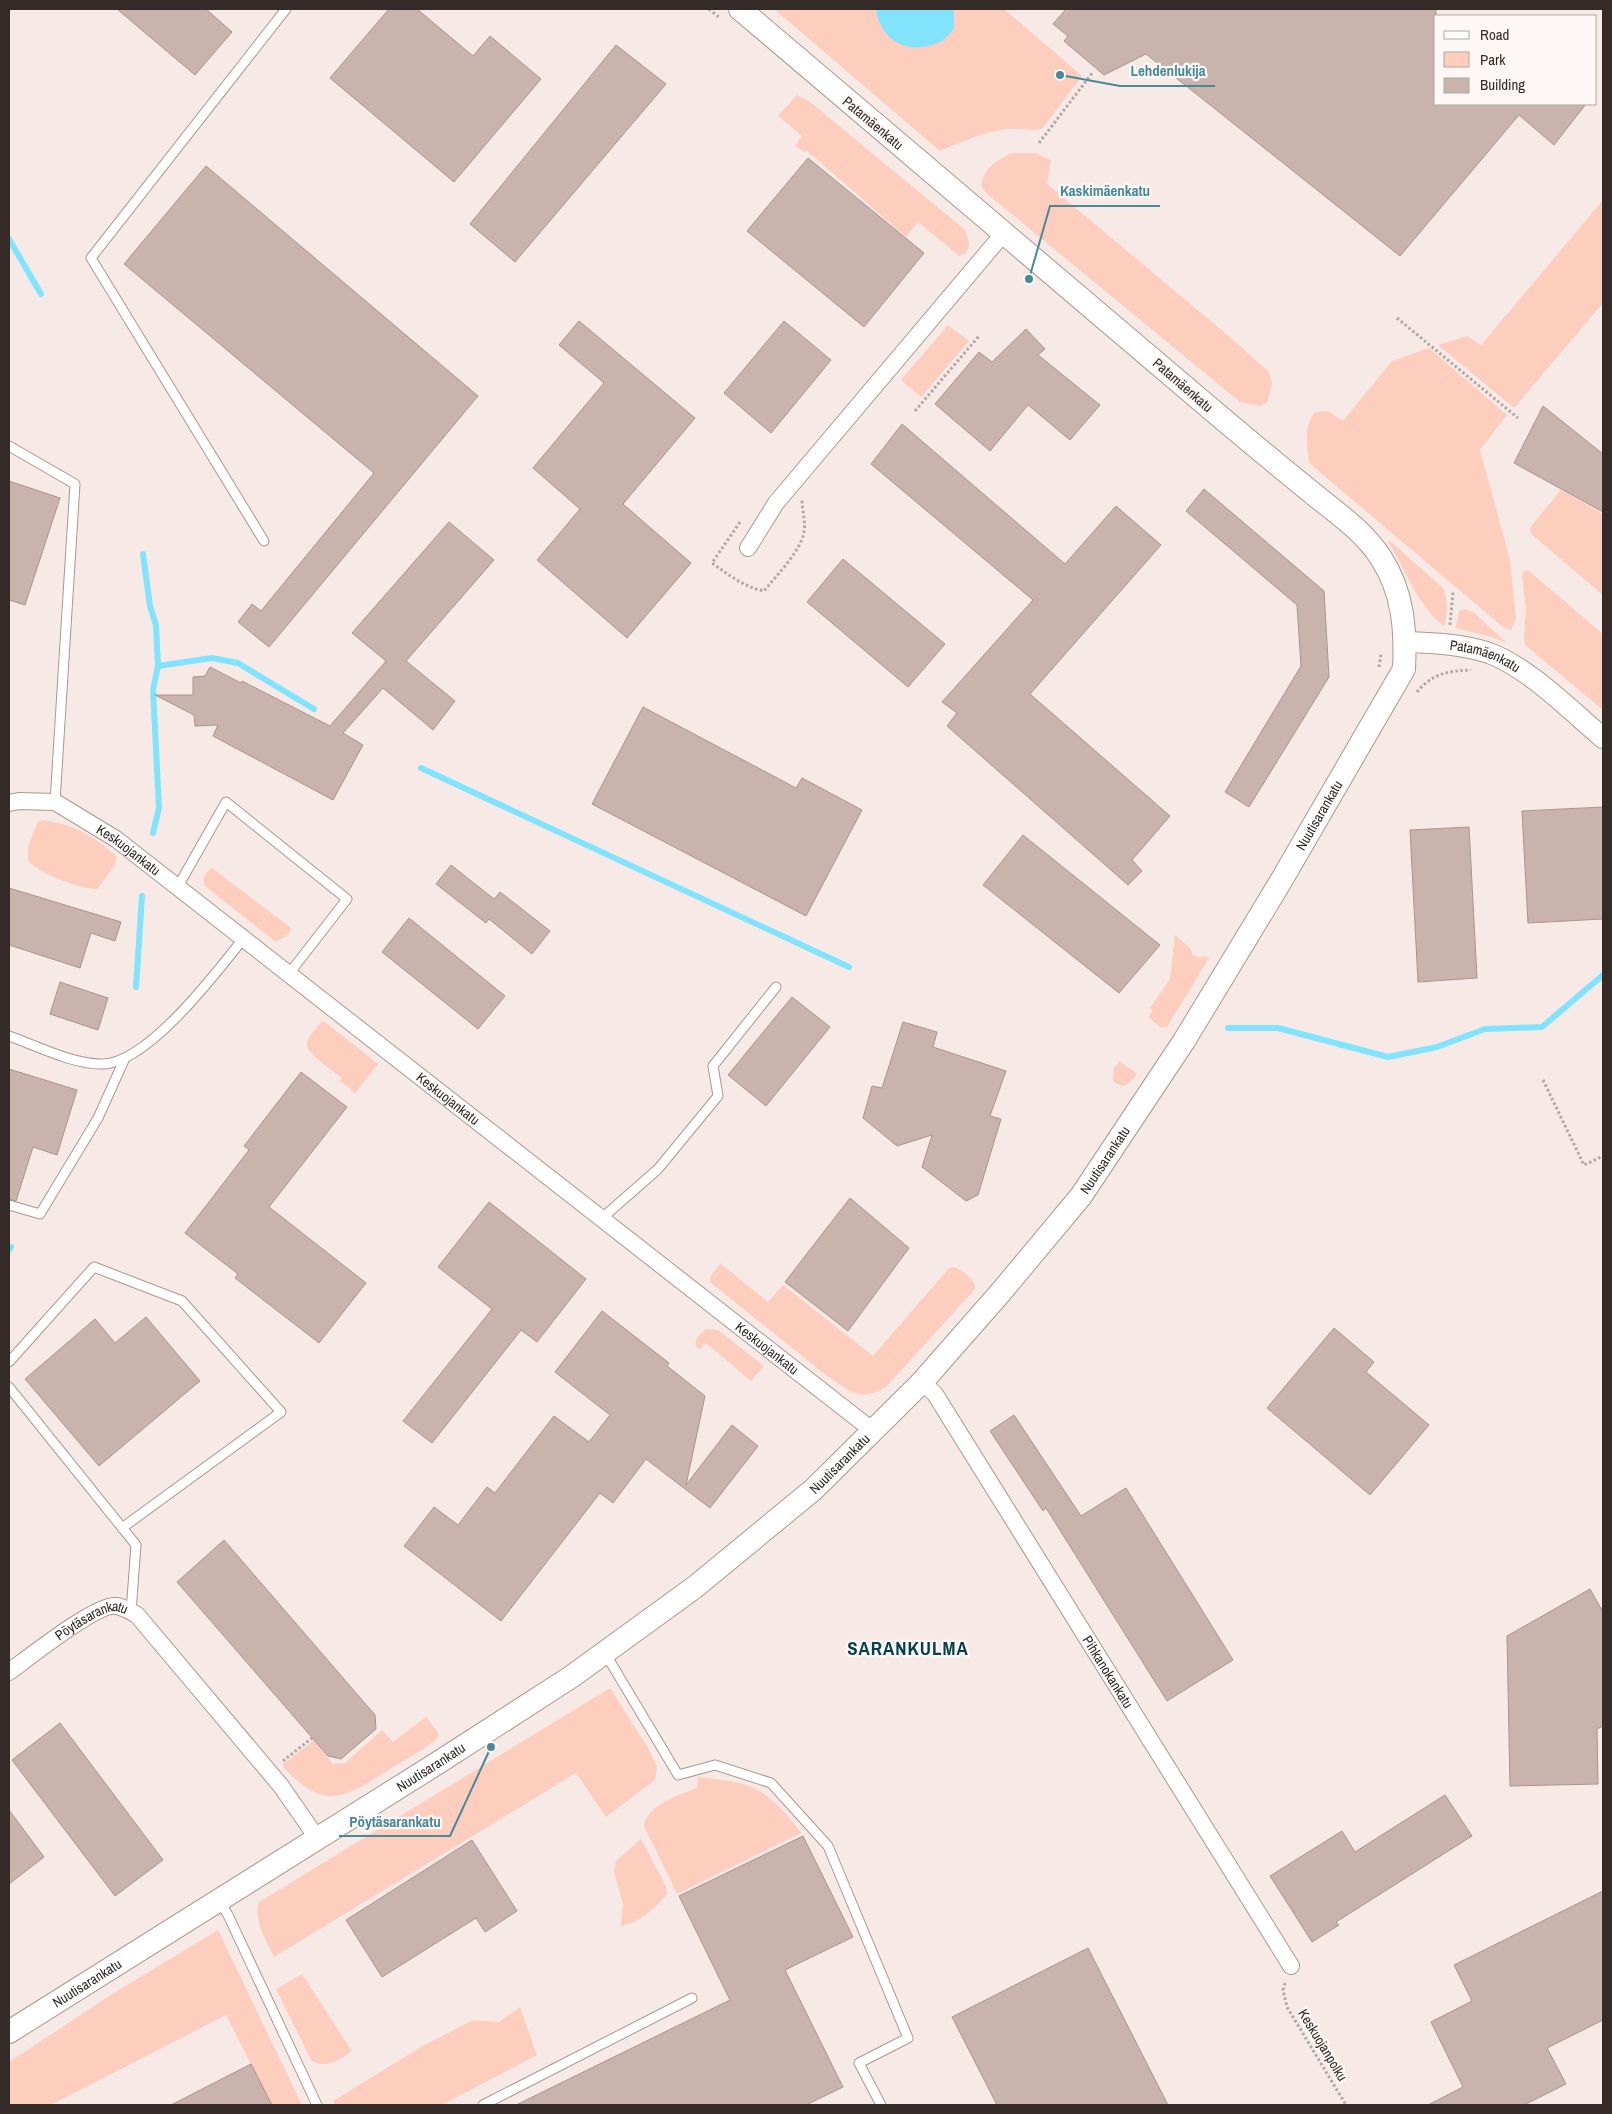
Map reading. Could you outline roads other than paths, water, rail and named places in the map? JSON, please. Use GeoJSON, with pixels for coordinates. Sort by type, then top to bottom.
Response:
{"type":"FeatureCollection","features":[{"type":"Feature","properties":{"kind":"main road","name":"Patamäenkatu"},"geometry":{"type":"LineString","coordinates":[[732,15],[1086,302],[1264,454],[1359,531],[1380,556],[1396,584],[1404,616],[1406,642]]}},
{"type":"Feature","properties":{"kind":"main road","name":"Nuutisarankatu"},"geometry":{"type":"LineString","coordinates":[[9,2032],[556,1687],[695,1587],[814,1489],[922,1382],[1001,1292],[1081,1196],[1133,1120],[1184,1041],[1278,886],[1396,684],[1404,669],[1406,642]]}},
{"type":"Feature","properties":{"kind":"street"},"geometry":{"type":"LineString","coordinates":[[748,548],[776,503],[1003,234]]}},
{"type":"Feature","properties":{"kind":"street","name":"Patamäenkatu"},"geometry":{"type":"LineString","coordinates":[[1406,642],[1449,644],[1490,654],[1523,672],[1603,738]]}},
{"type":"Feature","properties":{"kind":"street","name":"Keskuojankatu"},"geometry":{"type":"LineString","coordinates":[[9,803],[19,801],[55,802],[116,839],[872,1430]]}},
{"type":"Feature","properties":{"kind":"street","name":"Pihkanokankatu"},"geometry":{"type":"LineString","coordinates":[[922,1382],[935,1394],[1291,1966]]}},
{"type":"Feature","properties":{"kind":"street","name":"Pöytäsarankatu"},"geometry":{"type":"LineString","coordinates":[[9,1672],[81,1620],[107,1607],[116,1606],[137,1615],[281,1786],[317,1838]]}},
{"type":"Feature","properties":{"kind":"lane"},"geometry":{"type":"LineString","coordinates":[[264,541],[91,258],[286,9]]}},
{"type":"Feature","properties":{"kind":"lane"},"geometry":{"type":"LineString","coordinates":[[9,446],[75,484],[55,802]]}},
{"type":"Feature","properties":{"kind":"lane"},"geometry":{"type":"LineString","coordinates":[[177,888],[226,802],[347,899],[288,975]]}},
{"type":"Feature","properties":{"kind":"lane"},"geometry":{"type":"LineString","coordinates":[[9,1036],[81,1062],[105,1064],[125,1058],[148,1043],[179,1014],[243,940]]}},
{"type":"Feature","properties":{"kind":"lane"},"geometry":{"type":"LineString","coordinates":[[602,1219],[658,1169],[718,1096],[713,1066],[776,987]]}},
{"type":"Feature","properties":{"kind":"lane"},"geometry":{"type":"LineString","coordinates":[[9,1204],[40,1214],[98,1118],[125,1058]]}},
{"type":"Feature","properties":{"kind":"lane"},"geometry":{"type":"LineString","coordinates":[[9,1362],[94,1267],[182,1301],[281,1412],[122,1528]]}},
{"type":"Feature","properties":{"kind":"lane"},"geometry":{"type":"LineString","coordinates":[[9,1386],[136,1545],[131,1612]]}},
{"type":"Feature","properties":{"kind":"lane"},"geometry":{"type":"LineString","coordinates":[[605,1652],[678,1776],[715,1765],[771,1783],[828,1846],[908,2038],[858,2063],[881,2105]]}},
{"type":"Feature","properties":{"kind":"lane"},"geometry":{"type":"LineString","coordinates":[[219,1900],[228,1915],[317,2105]]}},
{"type":"Feature","properties":{"kind":"lane"},"geometry":{"type":"LineString","coordinates":[[483,2105],[692,1998]]}},
{"type":"Feature","properties":{"kind":"water"},"geometry":{"type":"Polygon","coordinates":[[[876,9],[954,9],[954,29],[946,38],[929,46],[907,46],[890,38],[879,20],[876,9]]]}},
{"type":"Feature","properties":{"kind":"waterway"},"geometry":{"type":"LineString","coordinates":[[9,239],[41,294]]}},
{"type":"Feature","properties":{"kind":"waterway"},"geometry":{"type":"LineString","coordinates":[[143,554],[150,606],[156,625],[158,666],[153,690],[159,808],[153,833]]}},
{"type":"Feature","properties":{"kind":"waterway"},"geometry":{"type":"LineString","coordinates":[[158,666],[212,658],[238,663],[314,709]]}},
{"type":"Feature","properties":{"kind":"waterway"},"geometry":{"type":"LineString","coordinates":[[421,768],[849,967]]}},
{"type":"Feature","properties":{"kind":"waterway"},"geometry":{"type":"LineString","coordinates":[[136,987],[142,896]]}},
{"type":"Feature","properties":{"kind":"waterway"},"geometry":{"type":"LineString","coordinates":[[1228,1028],[1278,1028],[1388,1057],[1437,1047],[1485,1029],[1542,1027],[1603,975]]}},
{"type":"Feature","properties":{"kind":"place","name":"Lehdenlukija"},"geometry":{"type":"Point","coordinates":[1060,75]}},
{"type":"Feature","properties":{"kind":"place","name":"Kaskimäenkatu"},"geometry":{"type":"Point","coordinates":[1029,279]}},
{"type":"Feature","properties":{"kind":"place","name":"Pöytäsarankatu"},"geometry":{"type":"Point","coordinates":[491,1747]}},
{"type":"Feature","properties":{"kind":"district","name":"SARANKULMA"},"geometry":{"type":"Point","coordinates":[908,1648]}}]}
